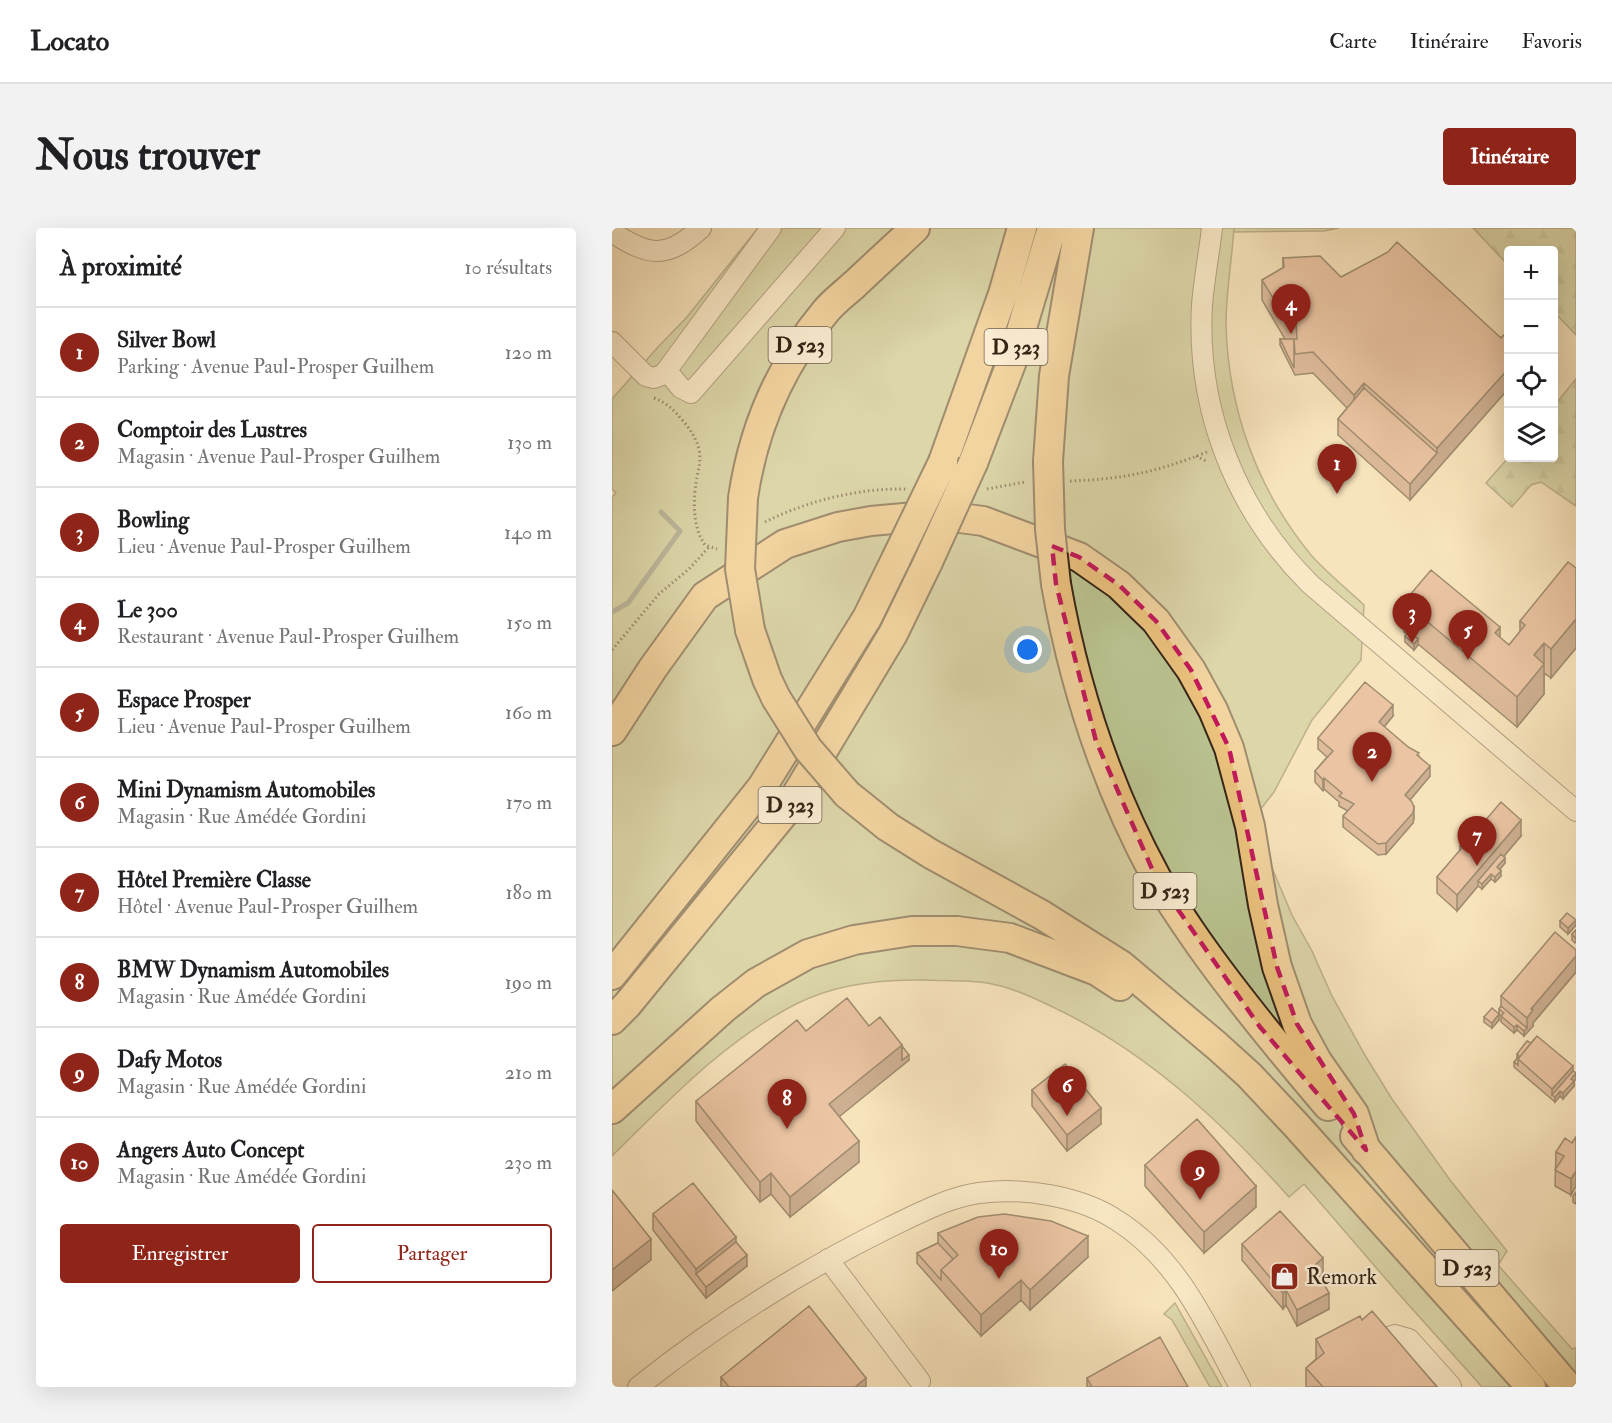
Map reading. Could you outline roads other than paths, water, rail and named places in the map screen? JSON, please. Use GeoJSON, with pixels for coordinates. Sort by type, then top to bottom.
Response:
{"type":"FeatureCollection","features":[{"type":"Feature","properties":{"kind":"highway","name":"D 523"},"geometry":{"type":"LineString","coordinates":[[915,228],[825,311],[798,348],[775,386],[760,425],[750,460],[743,498],[740,569],[750,630],[776,698],[808,749],[847,794],[888,827],[931,854],[1042,915],[1121,966],[1249,1075],[1531,1387]]}},
{"type":"Feature","properties":{"kind":"highway","name":"D 323"},"geometry":{"type":"LineString","coordinates":[[612,975],[762,787],[867,618],[943,462],[1004,294],[1022,228]]}},
{"type":"Feature","properties":{"kind":"highway","name":"D 323"},"geometry":{"type":"LineString","coordinates":[[612,1020],[627,1005],[789,807],[893,634],[928,562],[976,476],[1052,228]]}},
{"type":"Feature","properties":{"kind":"highway","name":"D 523"},"geometry":{"type":"LineString","coordinates":[[1079,228],[1054,376],[1057,471],[1050,529],[1056,584],[1066,639],[1096,741],[1133,831],[1156,878],[1260,1027],[1568,1387]]}},
{"type":"Feature","properties":{"kind":"highway"},"geometry":{"type":"LineString","coordinates":[[612,731],[653,668],[705,596],[785,544],[838,527],[937,514],[983,521],[1079,557],[1119,585],[1156,621],[1191,670],[1213,710],[1229,748],[1250,826],[1263,905],[1277,967],[1297,1024],[1317,1061],[1354,1114],[1366,1150]]}},
{"type":"Feature","properties":{"kind":"highway"},"geometry":{"type":"LineString","coordinates":[[612,1109],[723,1009],[756,983],[808,954],[854,940],[877,936],[912,931],[957,931],[1010,938],[1097,971],[1144,1001],[1186,1020]]}},
{"type":"Feature","properties":{"kind":"street"},"geometry":{"type":"LineString","coordinates":[[612,232],[633,247],[654,251],[670,249],[686,241],[701,228]]}},
{"type":"Feature","properties":{"kind":"street"},"geometry":{"type":"LineString","coordinates":[[616,346],[646,376],[658,377],[667,371],[771,228]]}},
{"type":"Feature","properties":{"kind":"street"},"geometry":{"type":"LineString","coordinates":[[667,371],[681,388],[691,393],[835,228]]}},
{"type":"Feature","properties":{"kind":"street"},"geometry":{"type":"LineString","coordinates":[[1212,228],[1202,305],[1206,386],[1222,446],[1242,495],[1255,516],[1281,554],[1310,584],[1576,811]]}},
{"type":"Feature","properties":{"kind":"street"},"geometry":{"type":"LineString","coordinates":[[638,1387],[680,1353],[786,1283],[828,1259],[931,1207],[977,1193],[1026,1191],[1073,1200],[1118,1220],[1156,1251],[1186,1288],[1240,1387]]}},
{"type":"Feature","properties":{"kind":"street"},"geometry":{"type":"LineString","coordinates":[[828,1259],[920,1381]]}},
{"type":"Feature","properties":{"kind":"street"},"geometry":{"type":"LineString","coordinates":[[1380,1341],[1395,1335],[1409,1339],[1451,1386]]}},
{"type":"Feature","properties":{"kind":"waterway"},"geometry":{"type":"LineString","coordinates":[[612,612],[628,603],[680,531],[661,512]]}},
{"type":"Feature","properties":{"kind":"place","name":"Le 300"},"geometry":{"type":"Point","coordinates":[1291,334]}},
{"type":"Feature","properties":{"kind":"place","name":"Silver Bowl"},"geometry":{"type":"Point","coordinates":[1337,494]}},
{"type":"Feature","properties":{"kind":"place","name":"Bowling"},"geometry":{"type":"Point","coordinates":[1412,643]}},
{"type":"Feature","properties":{"kind":"place","name":"Espace Prosper"},"geometry":{"type":"Point","coordinates":[1468,660]}},
{"type":"Feature","properties":{"kind":"place","name":"Comptoir des Lustres"},"geometry":{"type":"Point","coordinates":[1372,782]}},
{"type":"Feature","properties":{"kind":"place","name":"Hôtel Première Classe"},"geometry":{"type":"Point","coordinates":[1477,866]}},
{"type":"Feature","properties":{"kind":"place","name":"Mini Dynamism Automobiles"},"geometry":{"type":"Point","coordinates":[1067,1116]}},
{"type":"Feature","properties":{"kind":"place","name":"BMW Dynamism Automobiles"},"geometry":{"type":"Point","coordinates":[787,1129]}},
{"type":"Feature","properties":{"kind":"place","name":"Dafy Motos"},"geometry":{"type":"Point","coordinates":[1200,1200]}},
{"type":"Feature","properties":{"kind":"place","name":"Remork"},"geometry":{"type":"Point","coordinates":[1285,1277]}},
{"type":"Feature","properties":{"kind":"place","name":"Angers Auto Concept"},"geometry":{"type":"Point","coordinates":[999,1279]}}]}
